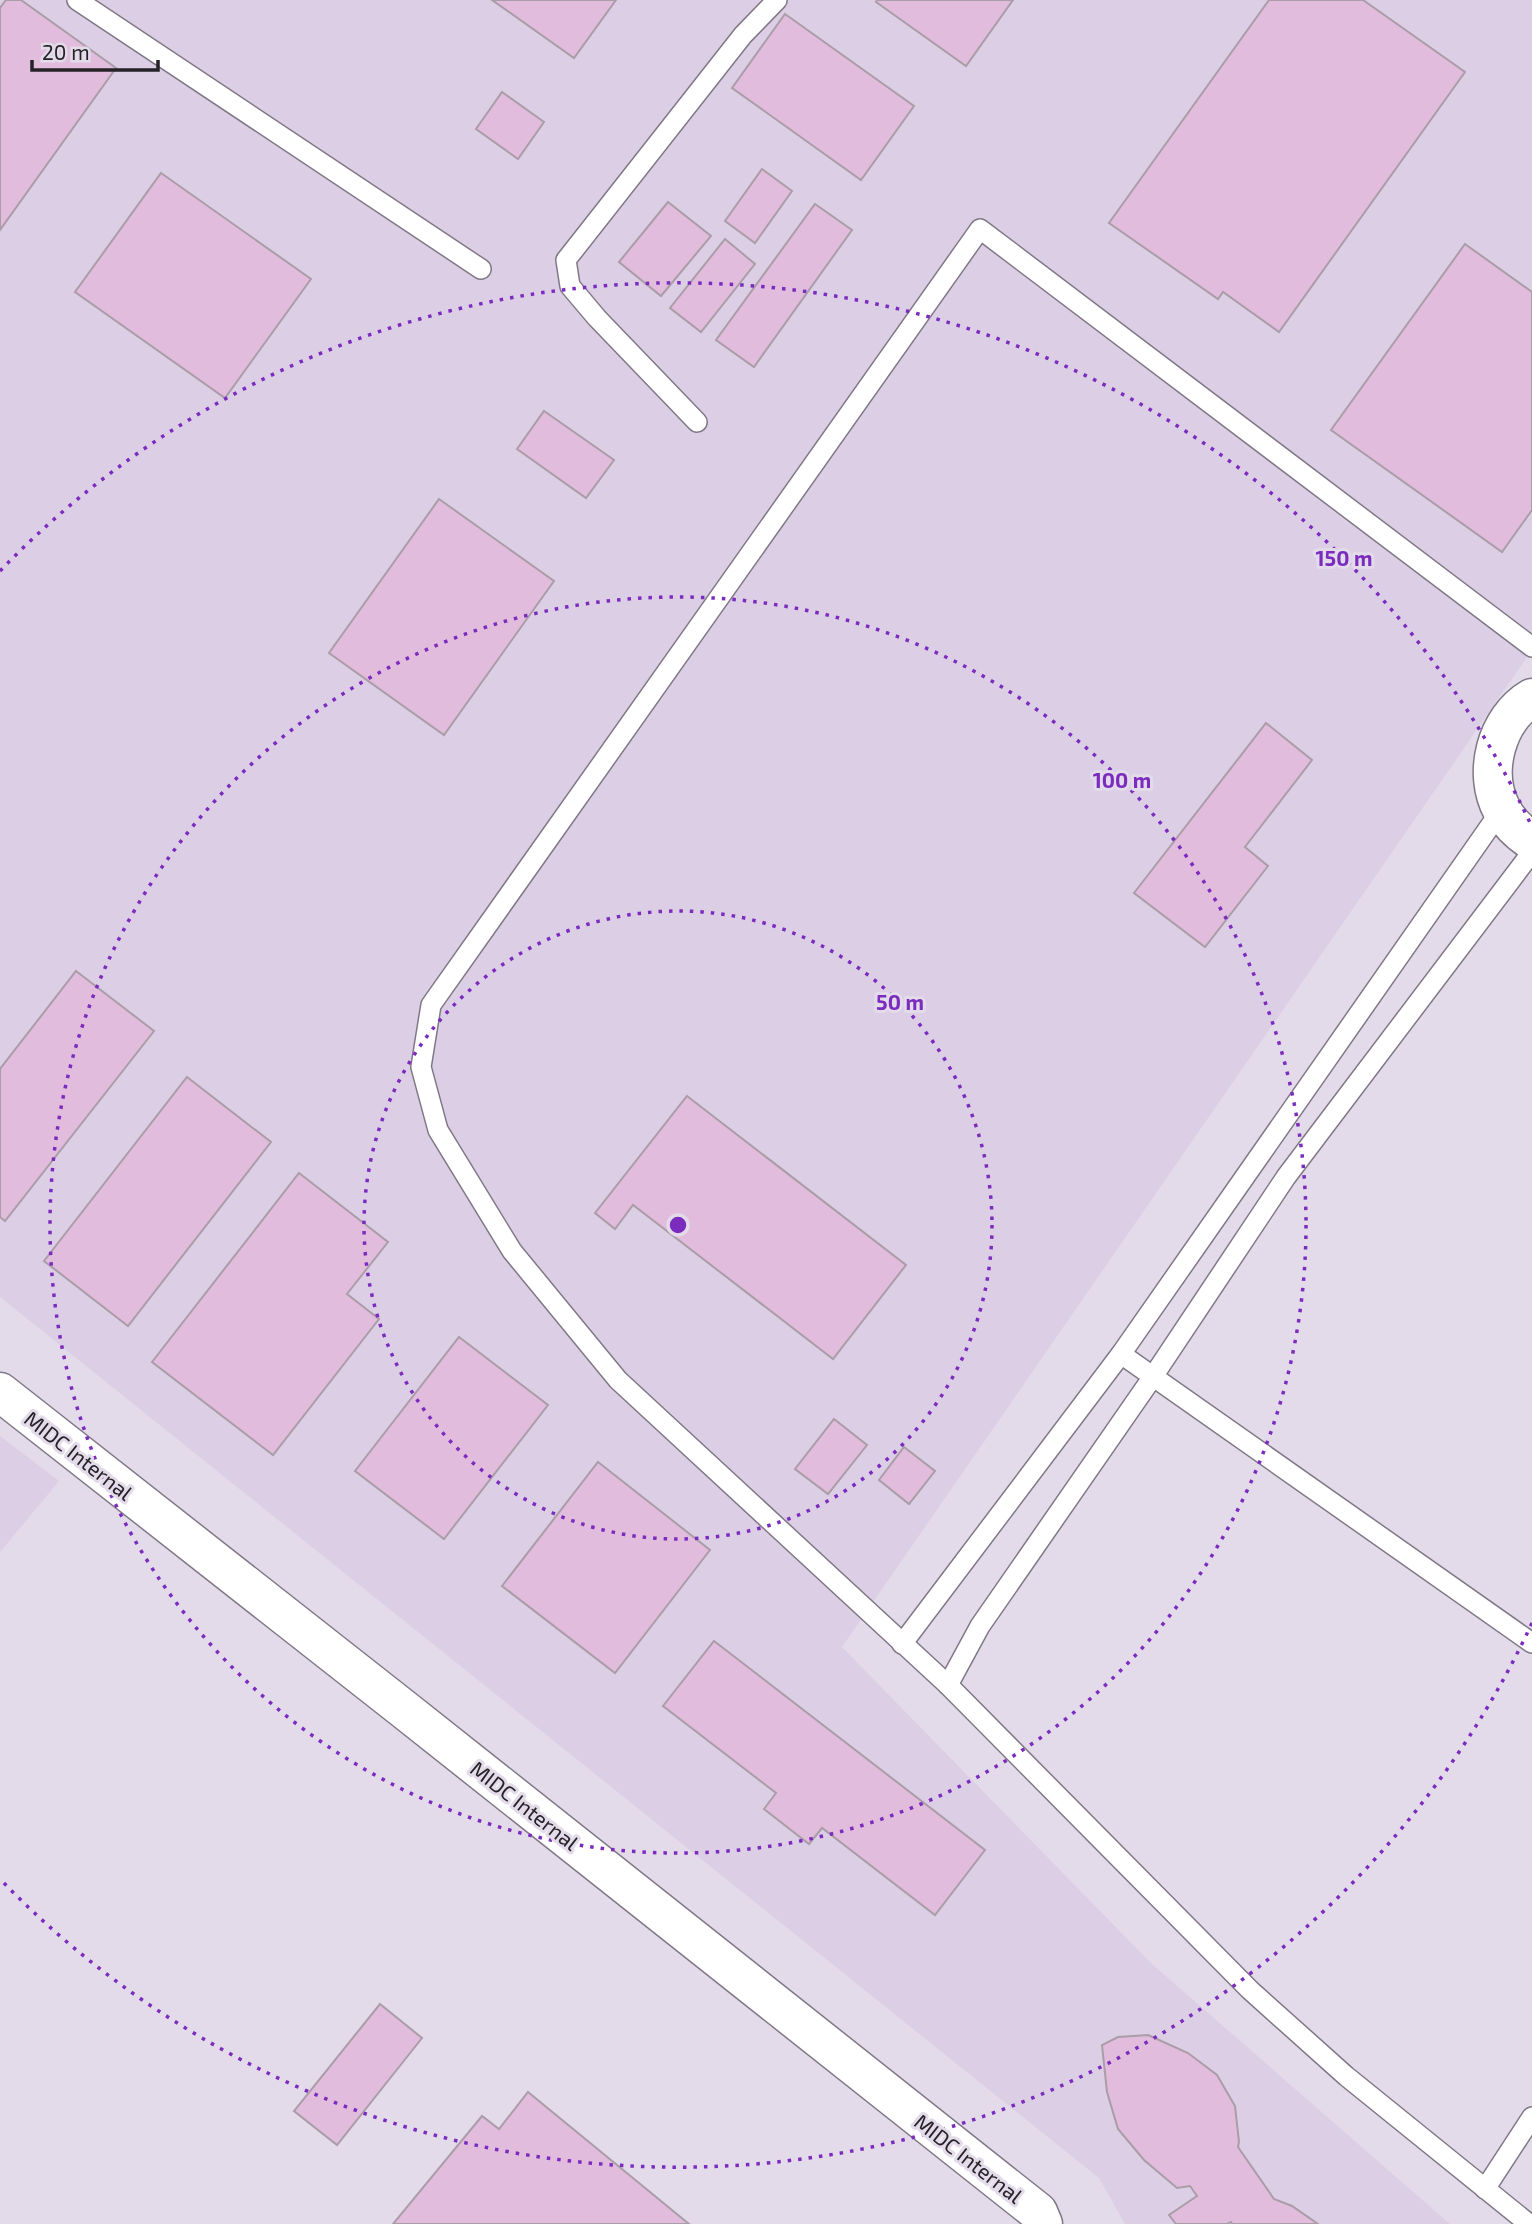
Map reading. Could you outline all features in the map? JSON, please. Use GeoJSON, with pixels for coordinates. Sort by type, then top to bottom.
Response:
{"type":"FeatureCollection","features":[{"type":"Feature","properties":{"kind":"street"},"geometry":{"type":"LineString","coordinates":[[1532,698],[1523,703],[1504,726],[1494,752],[1493,782],[1502,809],[1517,830],[1532,841]]}},
{"type":"Feature","properties":{"kind":"street","name":"MIDC Internal"},"geometry":{"type":"LineString","coordinates":[[0,1392],[1038,2213],[1044,2224]]}},
{"type":"Feature","properties":{"kind":"lane"},"geometry":{"type":"LineString","coordinates":[[77,0],[481,269]]}},
{"type":"Feature","properties":{"kind":"lane"},"geometry":{"type":"LineString","coordinates":[[697,422],[597,318],[570,286],[566,260],[743,35],[777,0]]}},
{"type":"Feature","properties":{"kind":"lane"},"geometry":{"type":"LineString","coordinates":[[1529,2224],[1346,2076],[1251,1990],[948,1685],[618,1380],[512,1251],[438,1130],[421,1067],[431,1005],[980,229],[1532,647]]}},
{"type":"Feature","properties":{"kind":"lane"},"geometry":{"type":"LineString","coordinates":[[902,1644],[1121,1354],[1502,809]]}},
{"type":"Feature","properties":{"kind":"lane"},"geometry":{"type":"LineString","coordinates":[[948,1685],[980,1626],[1152,1378],[1286,1177],[1532,852]]}},
{"type":"Feature","properties":{"kind":"lane"},"geometry":{"type":"LineString","coordinates":[[1121,1354],[1532,1643]]}},
{"type":"Feature","properties":{"kind":"lane"},"geometry":{"type":"LineString","coordinates":[[1485,2189],[1532,2117]]}},
{"type":"Feature","properties":{"kind":"shaded area"},"geometry":{"type":"Polygon","coordinates":[[[0,0],[1532,0],[1532,650],[842,1647],[1151,1963],[1450,2224],[1125,2224],[1099,2178],[0,1297],[0,0]]]}},
{"type":"Feature","properties":{"kind":"shaded area"},"geometry":{"type":"Polygon","coordinates":[[[0,1436],[59,1481],[0,1552],[0,1436]]]}},
{"type":"Feature","properties":{"kind":"building"},"geometry":{"type":"Polygon","coordinates":[[[6,0],[21,0],[116,68],[0,230],[0,8],[6,0]]]}},
{"type":"Feature","properties":{"kind":"building"},"geometry":{"type":"Polygon","coordinates":[[[492,0],[616,0],[574,58],[492,0]]]}},
{"type":"Feature","properties":{"kind":"building"},"geometry":{"type":"Polygon","coordinates":[[[1013,0],[966,66],[876,2],[1013,0]]]}},
{"type":"Feature","properties":{"kind":"building"},"geometry":{"type":"Polygon","coordinates":[[[1269,0],[1363,0],[1465,72],[1279,332],[1223,292],[1218,299],[1109,223],[1269,0]]]}},
{"type":"Feature","properties":{"kind":"building"},"geometry":{"type":"Polygon","coordinates":[[[785,14],[914,106],[861,180],[732,88],[785,14]]]}},
{"type":"Feature","properties":{"kind":"building"},"geometry":{"type":"Polygon","coordinates":[[[502,92],[544,122],[518,159],[476,129],[502,92]]]}},
{"type":"Feature","properties":{"kind":"building"},"geometry":{"type":"Polygon","coordinates":[[[762,169],[792,191],[755,243],[725,221],[762,169]]]}},
{"type":"Feature","properties":{"kind":"building"},"geometry":{"type":"Polygon","coordinates":[[[161,173],[311,279],[225,398],[75,292],[161,173]]]}},
{"type":"Feature","properties":{"kind":"building"},"geometry":{"type":"Polygon","coordinates":[[[668,202],[711,236],[661,296],[619,262],[668,202]]]}},
{"type":"Feature","properties":{"kind":"building"},"geometry":{"type":"Polygon","coordinates":[[[815,204],[852,230],[754,367],[716,340],[815,204]]]}},
{"type":"Feature","properties":{"kind":"building"},"geometry":{"type":"Polygon","coordinates":[[[725,239],[755,264],[701,332],[670,308],[725,239]]]}},
{"type":"Feature","properties":{"kind":"building"},"geometry":{"type":"Polygon","coordinates":[[[1465,244],[1532,292],[1532,510],[1502,552],[1331,430],[1465,244]]]}},
{"type":"Feature","properties":{"kind":"building"},"geometry":{"type":"Polygon","coordinates":[[[544,411],[614,460],[586,498],[517,449],[544,411]]]}},
{"type":"Feature","properties":{"kind":"building"},"geometry":{"type":"Polygon","coordinates":[[[439,499],[554,581],[444,735],[329,653],[439,499]]]}},
{"type":"Feature","properties":{"kind":"building"},"geometry":{"type":"Polygon","coordinates":[[[1266,723],[1312,760],[1245,847],[1268,866],[1205,947],[1134,893],[1266,723]]]}},
{"type":"Feature","properties":{"kind":"building"},"geometry":{"type":"Polygon","coordinates":[[[76,971],[154,1031],[5,1221],[0,1217],[0,1069],[76,971]]]}},
{"type":"Feature","properties":{"kind":"building"},"geometry":{"type":"Polygon","coordinates":[[[187,1077],[271,1142],[128,1326],[44,1261],[187,1077]]]}},
{"type":"Feature","properties":{"kind":"building"},"geometry":{"type":"Polygon","coordinates":[[[687,1096],[906,1265],[833,1359],[633,1205],[615,1229],[595,1213],[687,1096]]]}},
{"type":"Feature","properties":{"kind":"building"},"geometry":{"type":"Polygon","coordinates":[[[299,1173],[388,1242],[347,1294],[379,1319],[273,1455],[152,1362],[299,1173]]]}},
{"type":"Feature","properties":{"kind":"building"},"geometry":{"type":"Polygon","coordinates":[[[459,1337],[548,1405],[444,1539],[355,1471],[459,1337]]]}},
{"type":"Feature","properties":{"kind":"building"},"geometry":{"type":"Polygon","coordinates":[[[834,1419],[867,1445],[828,1494],[795,1469],[834,1419]]]}},
{"type":"Feature","properties":{"kind":"building"},"geometry":{"type":"Polygon","coordinates":[[[904,1447],[935,1471],[909,1504],[879,1480],[904,1447]]]}},
{"type":"Feature","properties":{"kind":"building"},"geometry":{"type":"Polygon","coordinates":[[[598,1462],[710,1550],[615,1673],[502,1586],[598,1462]]]}},
{"type":"Feature","properties":{"kind":"building"},"geometry":{"type":"Polygon","coordinates":[[[714,1641],[985,1850],[935,1915],[822,1828],[809,1844],[764,1809],[776,1793],[663,1706],[714,1641]]]}},
{"type":"Feature","properties":{"kind":"building"},"geometry":{"type":"Polygon","coordinates":[[[380,2004],[422,2038],[337,2145],[294,2111],[380,2004]]]}},
{"type":"Feature","properties":{"kind":"building"},"geometry":{"type":"Polygon","coordinates":[[[1148,2035],[1188,2053],[1217,2075],[1235,2106],[1238,2147],[1274,2199],[1292,2206],[1318,2224],[1176,2224],[1169,2215],[1197,2196],[1190,2186],[1177,2188],[1144,2160],[1118,2129],[1107,2092],[1102,2045],[1118,2037],[1148,2035]]]}},
{"type":"Feature","properties":{"kind":"building"},"geometry":{"type":"Polygon","coordinates":[[[528,2092],[689,2224],[393,2224],[482,2116],[499,2129],[528,2092]]]}}]}
